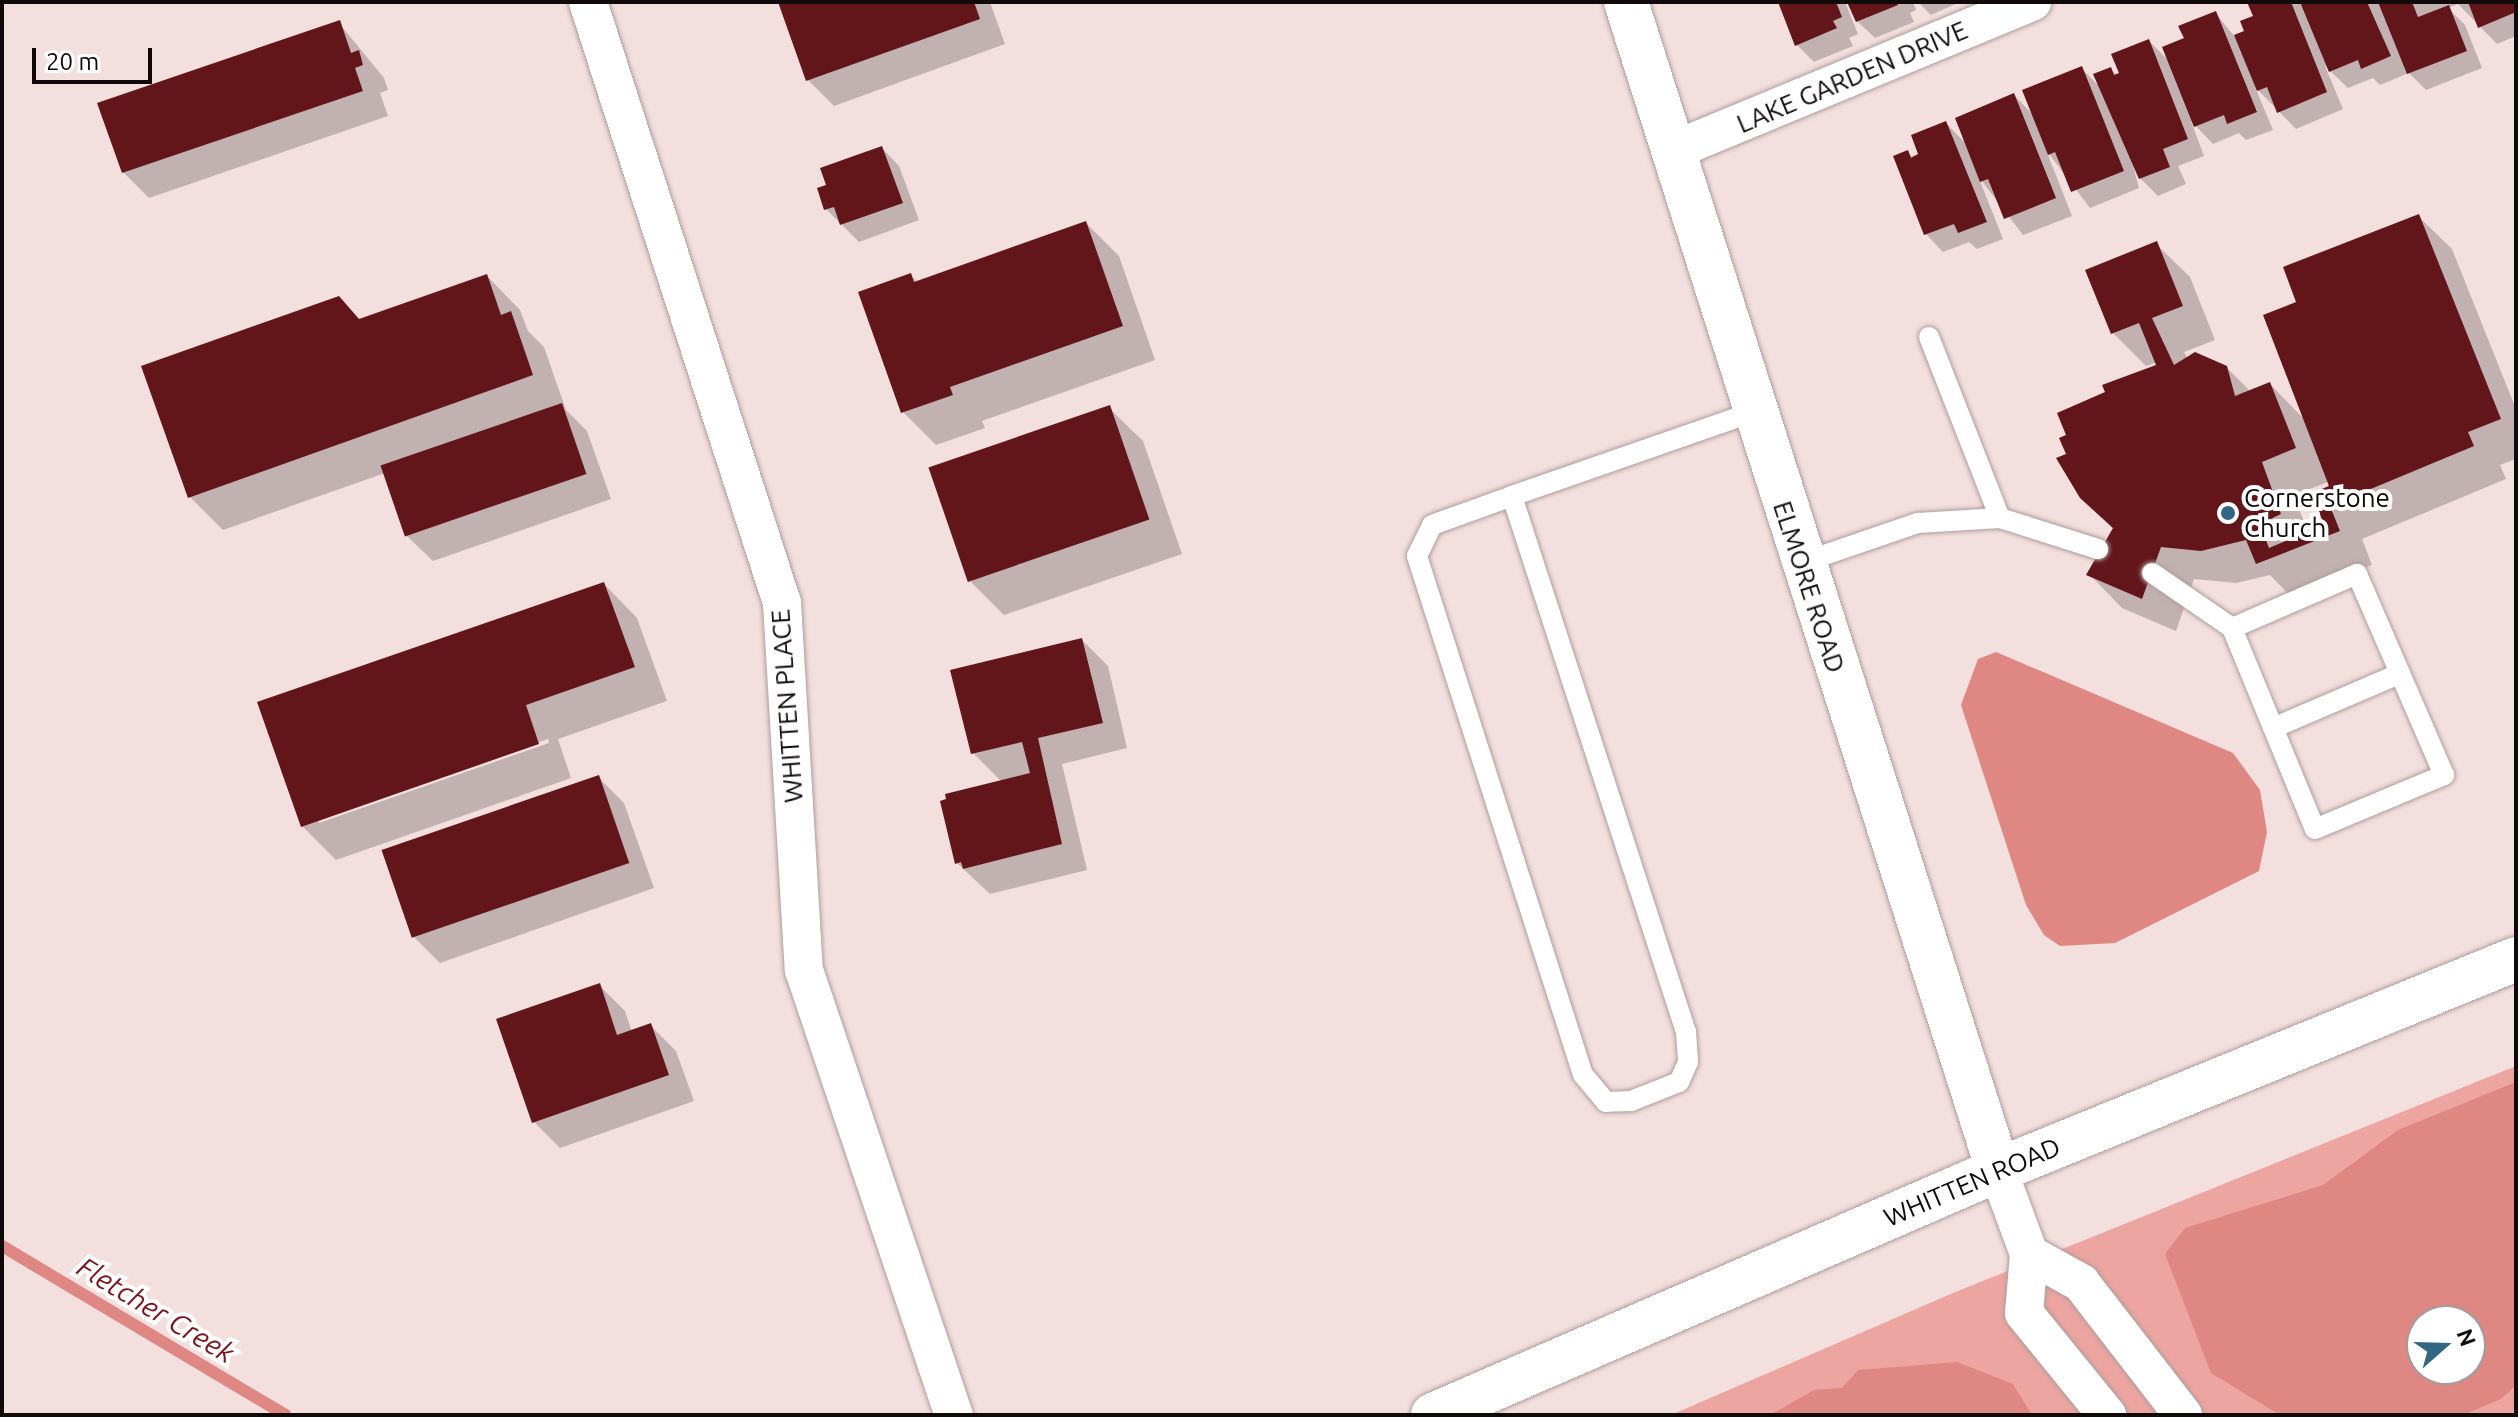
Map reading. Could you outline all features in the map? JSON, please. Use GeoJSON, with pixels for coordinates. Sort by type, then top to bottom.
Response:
{"type":"FeatureCollection","features":[{"type":"Feature","properties":{"kind":"street","name":"WHITTEN PLACE"},"geometry":{"type":"LineString","coordinates":[[588,2],[782,603],[804,970],[954,1415]]}},
{"type":"Feature","properties":{"kind":"street","name":"ELMORE ROAD"},"geometry":{"type":"LineString","coordinates":[[1626,2],[1801,563],[1998,1170]]}},
{"type":"Feature","properties":{"kind":"street","name":"LAKE GARDEN DRIVE"},"geometry":{"type":"LineString","coordinates":[[1672,151],[2032,2]]}},
{"type":"Feature","properties":{"kind":"street","name":"WHITTEN ROAD"},"geometry":{"type":"LineString","coordinates":[[1433,1415],[1998,1170],[2516,959]]}},
{"type":"Feature","properties":{"kind":"street"},"geometry":{"type":"LineString","coordinates":[[1998,1170],[2029,1254],[2024,1313],[2107,1415]]}},
{"type":"Feature","properties":{"kind":"street"},"geometry":{"type":"LineString","coordinates":[[2029,1254],[2081,1283],[2183,1415]]}},
{"type":"Feature","properties":{"kind":"lane"},"geometry":{"type":"LineString","coordinates":[[1929,337],[2000,518]]}},
{"type":"Feature","properties":{"kind":"lane"},"geometry":{"type":"LineString","coordinates":[[1512,496],[1686,1032],[1688,1062],[1679,1082],[1631,1101],[1606,1102],[1583,1075],[1417,556],[1432,525],[1512,496],[1753,412]]}},
{"type":"Feature","properties":{"kind":"lane"},"geometry":{"type":"LineString","coordinates":[[1801,563],[1918,523],[2000,518],[2098,549]]}},
{"type":"Feature","properties":{"kind":"lane"},"geometry":{"type":"LineString","coordinates":[[2152,573],[2232,628],[2315,829],[2444,775],[2357,574],[2232,628]]}},
{"type":"Feature","properties":{"kind":"lane"},"geometry":{"type":"LineString","coordinates":[[2273,728],[2399,674]]}},
{"type":"Feature","properties":{"kind":"shaded area"},"geometry":{"type":"Polygon","coordinates":[[[1996,652],[2233,753],[2260,790],[2267,832],[2259,871],[2115,943],[2060,946],[2044,935],[2026,905],[1961,705],[1978,659],[1996,652]]]}},
{"type":"Feature","properties":{"kind":"shaded area"},"geometry":{"type":"Polygon","coordinates":[[[2516,1066],[2516,1415],[1671,1415],[1953,1293],[2516,1066]]]}},
{"type":"Feature","properties":{"kind":"shaded area"},"geometry":{"type":"Polygon","coordinates":[[[2516,1082],[2516,1385],[2501,1399],[2463,1415],[2280,1415],[2211,1373],[2165,1254],[2185,1228],[2323,1185],[2398,1130],[2516,1082]]]}},
{"type":"Feature","properties":{"kind":"shaded area"},"geometry":{"type":"Polygon","coordinates":[[[1957,1362],[2013,1384],[2032,1415],[1770,1415],[1814,1390],[1842,1388],[1858,1370],[1957,1362]]]}},
{"type":"Feature","properties":{"kind":"building"},"geometry":{"type":"Polygon","coordinates":[[[778,2],[974,2],[980,19],[806,81],[778,2]]]}},
{"type":"Feature","properties":{"kind":"building"},"geometry":{"type":"Polygon","coordinates":[[[1778,2],[1836,2],[1842,17],[1833,21],[1837,28],[1795,46],[1778,2]]]}},
{"type":"Feature","properties":{"kind":"building"},"geometry":{"type":"Polygon","coordinates":[[[1847,2],[1897,2],[1898,5],[1856,22],[1847,2]]]}},
{"type":"Feature","properties":{"kind":"building"},"geometry":{"type":"Polygon","coordinates":[[[2247,2],[2291,2],[2327,92],[2277,113],[2267,87],[2257,91],[2234,35],[2244,31],[2240,21],[2253,16],[2247,2]]]}},
{"type":"Feature","properties":{"kind":"building"},"geometry":{"type":"Polygon","coordinates":[[[2300,2],[2367,2],[2391,56],[2361,69],[2358,60],[2329,72],[2300,2]]]}},
{"type":"Feature","properties":{"kind":"building"},"geometry":{"type":"Polygon","coordinates":[[[2378,2],[2412,2],[2418,17],[2449,5],[2467,51],[2407,74],[2378,2]]]}},
{"type":"Feature","properties":{"kind":"building"},"geometry":{"type":"Polygon","coordinates":[[[2468,2],[2516,2],[2516,12],[2478,28],[2468,2]]]}},
{"type":"Feature","properties":{"kind":"building"},"geometry":{"type":"Polygon","coordinates":[[[2216,11],[2257,112],[2227,124],[2224,115],[2194,127],[2162,47],[2184,38],[2178,26],[2216,11]]]}},
{"type":"Feature","properties":{"kind":"building"},"geometry":{"type":"Polygon","coordinates":[[[340,20],[351,53],[359,50],[363,65],[355,68],[363,91],[122,173],[97,103],[340,20]]]}},
{"type":"Feature","properties":{"kind":"building"},"geometry":{"type":"Polygon","coordinates":[[[2149,39],[2188,139],[2163,149],[2170,167],[2139,179],[2093,74],[2111,67],[2114,75],[2119,73],[2111,54],[2149,39]]]}},
{"type":"Feature","properties":{"kind":"building"},"geometry":{"type":"Polygon","coordinates":[[[2082,66],[2124,171],[2071,192],[2055,152],[2048,155],[2022,90],[2082,66]]]}},
{"type":"Feature","properties":{"kind":"building"},"geometry":{"type":"Polygon","coordinates":[[[2014,93],[2056,198],[2004,219],[1988,179],[1980,182],[1955,118],[2014,93]]]}},
{"type":"Feature","properties":{"kind":"building"},"geometry":{"type":"Polygon","coordinates":[[[1946,121],[1987,222],[1958,233],[1954,224],[1924,235],[1893,156],[1908,150],[1911,158],[1918,154],[1911,135],[1946,121]]]}},
{"type":"Feature","properties":{"kind":"building"},"geometry":{"type":"Polygon","coordinates":[[[882,146],[903,203],[840,225],[834,207],[824,210],[817,188],[826,185],[820,168],[882,146]]]}},
{"type":"Feature","properties":{"kind":"building"},"geometry":{"type":"Polygon","coordinates":[[[2419,214],[2501,419],[2468,432],[2474,446],[2330,506],[2340,531],[2256,564],[2246,540],[2201,551],[2161,547],[2142,599],[2086,575],[2113,528],[2080,498],[2056,458],[2066,454],[2059,438],[2066,435],[2057,413],[2105,392],[2102,385],[2156,365],[2139,323],[2111,334],[2085,270],[2157,241],[2183,306],[2152,318],[2174,365],[2195,352],[2227,366],[2235,396],[2270,382],[2296,448],[2262,462],[2281,514],[2260,524],[2269,548],[2324,525],[2312,493],[2329,486],[2263,315],[2296,302],[2283,267],[2419,214]]]}},
{"type":"Feature","properties":{"kind":"building"},"geometry":{"type":"Polygon","coordinates":[[[1086,221],[1123,326],[950,387],[953,395],[901,413],[858,292],[911,273],[914,282],[1086,221]]]}},
{"type":"Feature","properties":{"kind":"building"},"geometry":{"type":"Polygon","coordinates":[[[487,274],[501,315],[511,311],[533,375],[188,498],[141,366],[339,296],[359,319],[487,274]]]}},
{"type":"Feature","properties":{"kind":"building"},"geometry":{"type":"Polygon","coordinates":[[[562,403],[586,474],[405,536],[380,466],[562,403]]]}},
{"type":"Feature","properties":{"kind":"building"},"geometry":{"type":"Polygon","coordinates":[[[1110,405],[1149,519],[968,582],[928,468],[1110,405]]]}},
{"type":"Feature","properties":{"kind":"building"},"geometry":{"type":"Polygon","coordinates":[[[604,582],[635,667],[526,705],[539,744],[301,827],[257,702],[604,582]]]}},
{"type":"Feature","properties":{"kind":"building"},"geometry":{"type":"Polygon","coordinates":[[[1082,638],[1103,723],[1038,738],[1062,844],[963,869],[961,862],[955,864],[940,801],[946,799],[945,794],[1030,773],[1022,742],[971,754],[950,670],[1082,638]]]}},
{"type":"Feature","properties":{"kind":"building"},"geometry":{"type":"Polygon","coordinates":[[[599,775],[629,863],[412,938],[382,850],[599,775]]]}},
{"type":"Feature","properties":{"kind":"building"},"geometry":{"type":"Polygon","coordinates":[[[600,983],[617,1035],[651,1023],[669,1075],[532,1123],[496,1019],[600,983]]]}},
{"type":"Feature","properties":{"kind":"waterway","name":"Fletcher Creek"},"geometry":{"type":"LineString","coordinates":[[2,1246],[285,1415]]}},
{"type":"Feature","properties":{"kind":"place","name":"Cornerstone Church"},"geometry":{"type":"Point","coordinates":[2228,513]}}]}
